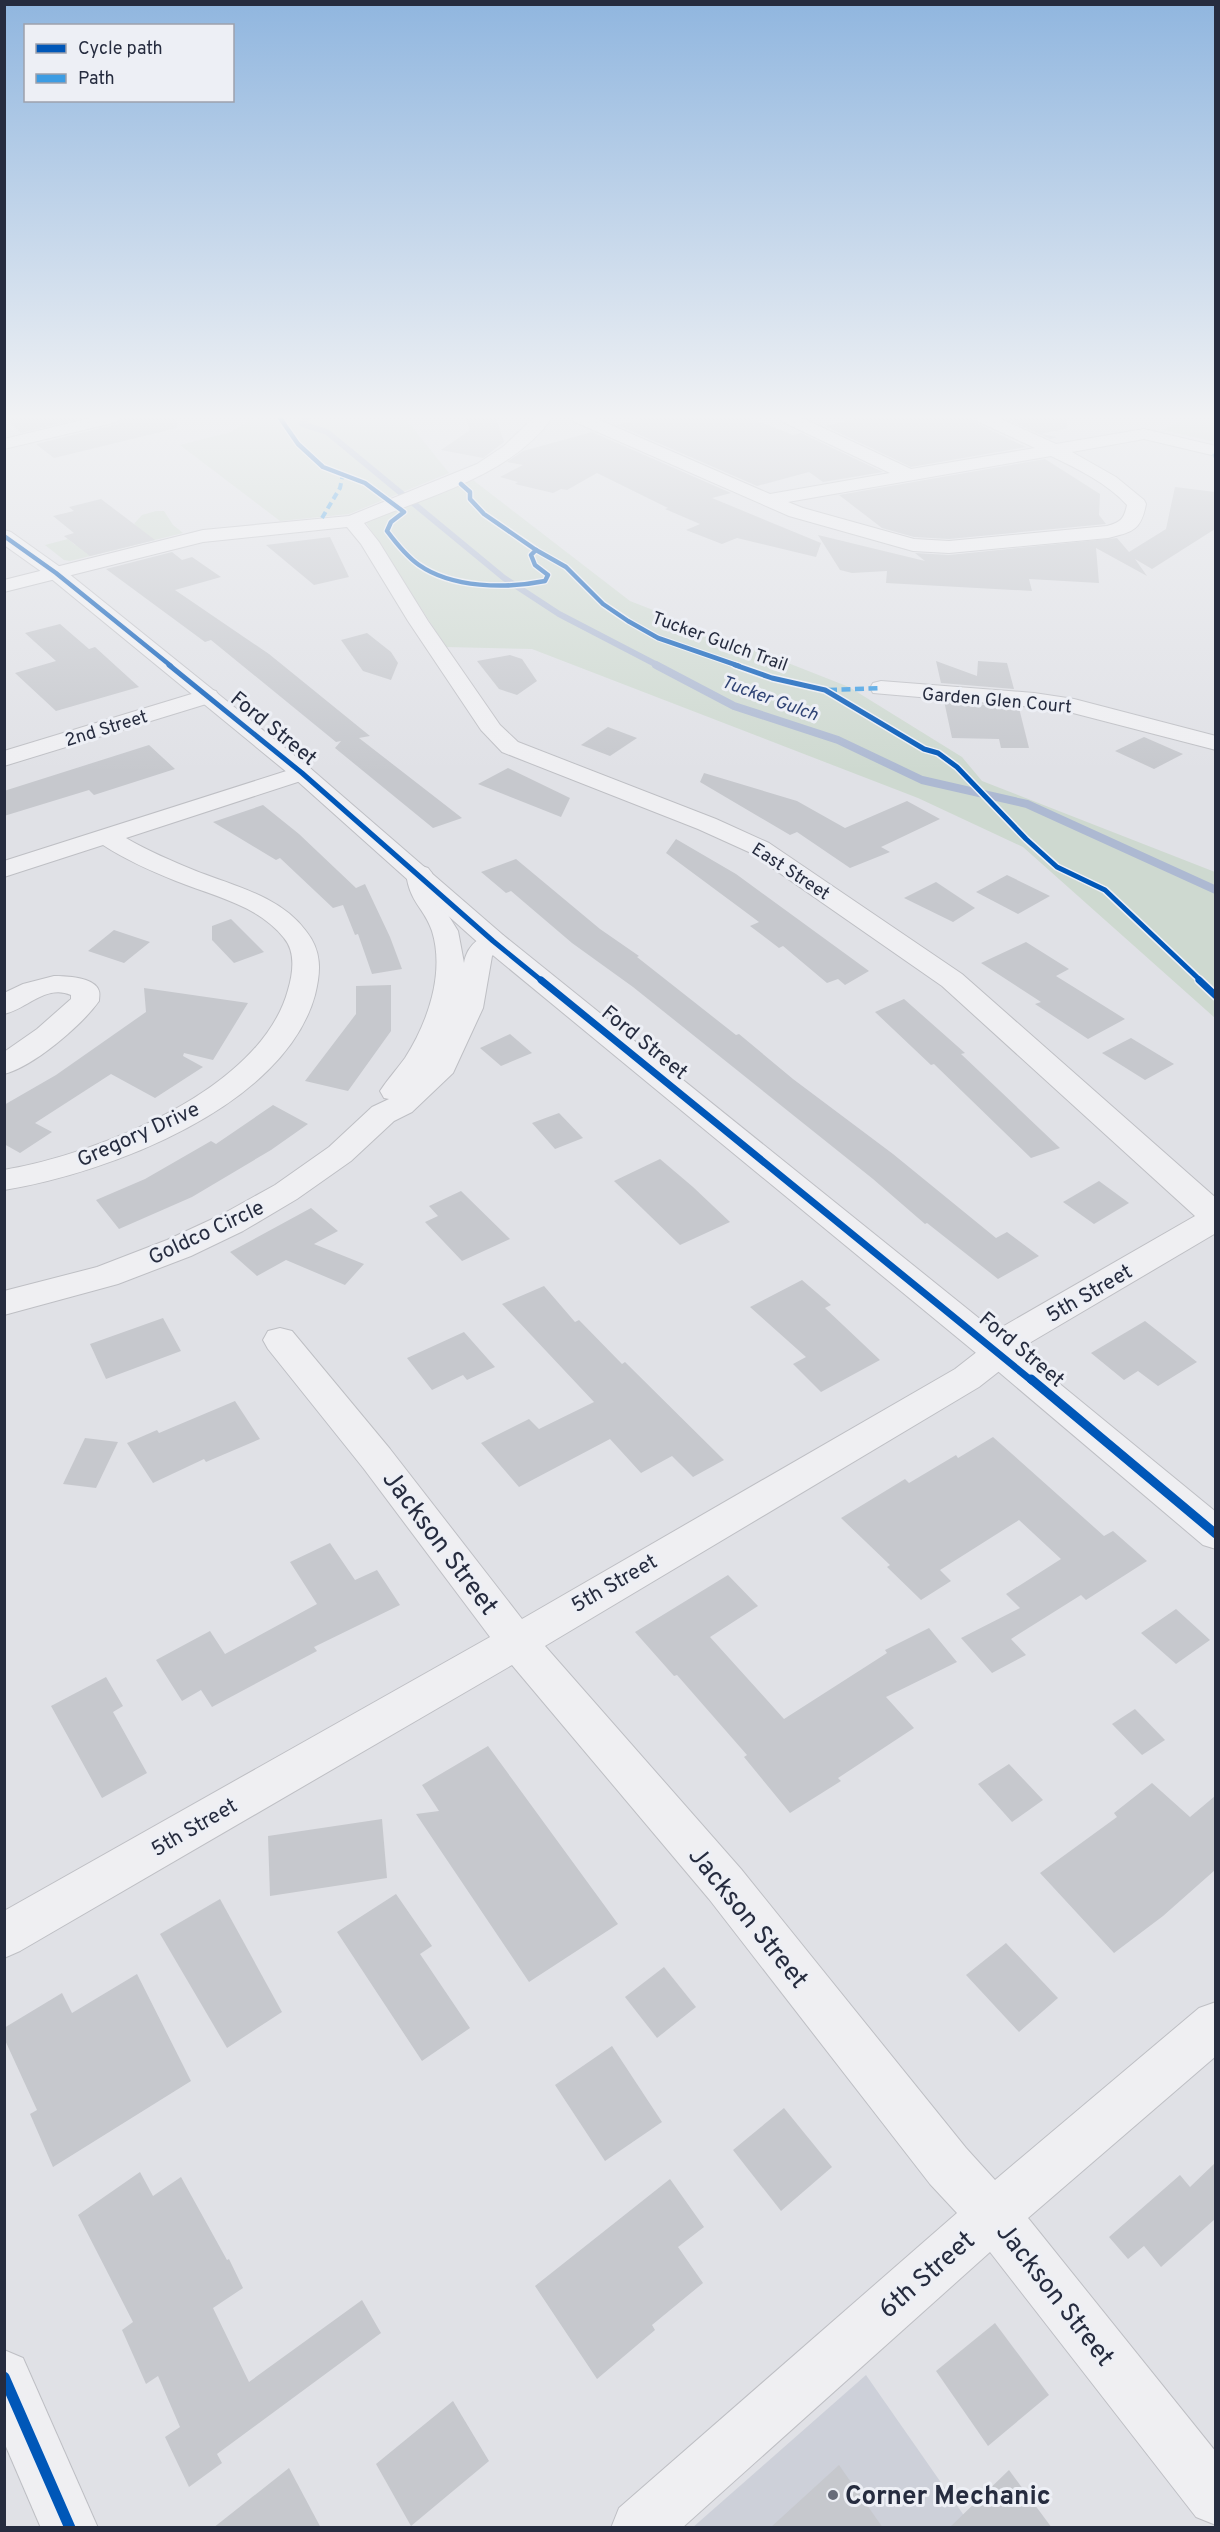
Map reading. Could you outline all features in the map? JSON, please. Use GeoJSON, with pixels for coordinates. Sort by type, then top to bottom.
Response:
{"type":"FeatureCollection","features":[{"type":"Feature","properties":{"kind":"street","name":"Ford Street"},"geometry":{"type":"LineString","coordinates":[[4,536],[56,573],[302,773],[494,941],[999,1353],[1215,1533]]}},
{"type":"Feature","properties":{"kind":"street"},"geometry":{"type":"LineString","coordinates":[[4,586],[202,536]]}},
{"type":"Feature","properties":{"kind":"street","name":"East Street"},"geometry":{"type":"LineString","coordinates":[[364,536],[418,621],[492,730],[510,747],[707,824],[760,848],[952,980],[1168,1172],[1215,1218]]}},
{"type":"Feature","properties":{"kind":"street"},"geometry":{"type":"LineString","coordinates":[[877,536],[932,547],[1059,536]]}},
{"type":"Feature","properties":{"kind":"street","name":"Garden Glen Court"},"geometry":{"type":"LineString","coordinates":[[881,688],[1034,700],[1074,706],[1215,743]]}},
{"type":"Feature","properties":{"kind":"street","name":"2nd Street"},"geometry":{"type":"LineString","coordinates":[[4,759],[208,696]]}},
{"type":"Feature","properties":{"kind":"street"},"geometry":{"type":"LineString","coordinates":[[4,869],[302,773]]}},
{"type":"Feature","properties":{"kind":"street","name":"Gregory Drive"},"geometry":{"type":"LineString","coordinates":[[4,1180],[32,1176],[104,1152],[199,1110],[235,1084],[265,1055],[290,1020],[302,995],[307,956],[291,929],[274,914],[122,847],[105,836]]}},
{"type":"Feature","properties":{"kind":"street","name":"Goldco Circle"},"geometry":{"type":"LineString","coordinates":[[383,1114],[434,1031],[446,997],[449,945],[444,929],[422,892],[419,873]]}},
{"type":"Feature","properties":{"kind":"street","name":"Goldco Circle"},"geometry":{"type":"LineString","coordinates":[[4,1304],[106,1276],[179,1248],[232,1223],[286,1192],[340,1154],[383,1114],[402,1105],[443,1067],[469,1008],[478,954],[494,941]]}},
{"type":"Feature","properties":{"kind":"street"},"geometry":{"type":"LineString","coordinates":[[4,1006],[39,987],[60,983],[75,985],[85,991],[85,1001],[76,1010],[34,1046],[4,1065]]}},
{"type":"Feature","properties":{"kind":"street","name":"5th Street"},"geometry":{"type":"LineString","coordinates":[[4,1936],[977,1372],[1014,1336],[1215,1218]]}},
{"type":"Feature","properties":{"kind":"street","name":"Jackson Street"},"geometry":{"type":"LineString","coordinates":[[280,1340],[377,1459],[516,1641],[726,1884],[948,2166],[993,2215],[1215,2497]]}},
{"type":"Feature","properties":{"kind":"street","name":"6th Street"},"geometry":{"type":"LineString","coordinates":[[639,2528],[993,2215],[1215,2025]]}},
{"type":"Feature","properties":{"kind":"street"},"geometry":{"type":"LineString","coordinates":[[4,2377],[70,2528]]}},
{"type":"Feature","properties":{"kind":"shaded area"},"geometry":{"type":"Polygon","coordinates":[[[108,536],[170,536],[70,561],[64,560],[45,545],[68,539],[75,545],[108,536]]]}},
{"type":"Feature","properties":{"kind":"shaded area","name":"Tucker Gulch"},"geometry":{"type":"Polygon","coordinates":[[[375,536],[546,536],[630,601],[849,687],[962,757],[982,781],[1215,872],[1215,1018],[1023,847],[918,798],[532,649],[446,647],[375,536]]]}},
{"type":"Feature","properties":{"kind":"shaded area"},"geometry":{"type":"Polygon","coordinates":[[[866,2375],[972,2527],[692,2528],[866,2375]]]}},
{"type":"Feature","properties":{"kind":"building"},"geometry":{"type":"Polygon","coordinates":[[[64,536],[150,536],[155,540],[90,556],[64,536]]]}},
{"type":"Feature","properties":{"kind":"building"},"geometry":{"type":"Polygon","coordinates":[[[702,536],[804,536],[821,543],[816,557],[737,538],[722,544],[702,536]]]}},
{"type":"Feature","properties":{"kind":"building"},"geometry":{"type":"Polygon","coordinates":[[[819,536],[925,561],[915,553],[949,555],[1117,538],[1129,552],[1154,536],[1204,536],[1152,569],[1135,559],[1147,576],[1096,548],[1099,583],[1029,579],[1032,591],[886,583],[887,571],[852,573],[840,570],[819,536]]]}},
{"type":"Feature","properties":{"kind":"building"},"geometry":{"type":"Polygon","coordinates":[[[911,536],[979,536],[949,539],[911,536]]]}},
{"type":"Feature","properties":{"kind":"building"},"geometry":{"type":"Polygon","coordinates":[[[330,537],[349,577],[314,585],[266,545],[330,537]]]}},
{"type":"Feature","properties":{"kind":"building"},"geometry":{"type":"Polygon","coordinates":[[[172,552],[182,560],[192,557],[221,577],[175,590],[269,654],[370,736],[359,738],[462,818],[433,828],[335,748],[341,741],[336,742],[211,640],[205,642],[106,569],[172,552]]]}},
{"type":"Feature","properties":{"kind":"building"},"geometry":{"type":"Polygon","coordinates":[[[60,624],[89,649],[95,647],[139,687],[56,711],[15,673],[56,661],[25,633],[60,624]]]}},
{"type":"Feature","properties":{"kind":"building"},"geometry":{"type":"Polygon","coordinates":[[[367,633],[391,652],[398,663],[391,680],[363,671],[341,640],[367,633]]]}},
{"type":"Feature","properties":{"kind":"building"},"geometry":{"type":"Polygon","coordinates":[[[510,655],[522,659],[537,681],[517,695],[499,689],[477,661],[510,655]]]}},
{"type":"Feature","properties":{"kind":"building"},"geometry":{"type":"Polygon","coordinates":[[[936,661],[977,676],[978,661],[1007,663],[1014,689],[941,683],[936,661]]]}},
{"type":"Feature","properties":{"kind":"building"},"geometry":{"type":"Polygon","coordinates":[[[944,701],[1019,708],[1029,748],[1001,748],[999,739],[952,738],[944,701]]]}},
{"type":"Feature","properties":{"kind":"building"},"geometry":{"type":"Polygon","coordinates":[[[608,727],[637,738],[610,756],[581,745],[608,727]]]}},
{"type":"Feature","properties":{"kind":"building"},"geometry":{"type":"Polygon","coordinates":[[[1144,737],[1183,754],[1154,769],[1115,751],[1144,737]]]}},
{"type":"Feature","properties":{"kind":"building"},"geometry":{"type":"Polygon","coordinates":[[[149,745],[175,769],[94,795],[89,790],[4,816],[4,791],[149,745]]]}},
{"type":"Feature","properties":{"kind":"building"},"geometry":{"type":"Polygon","coordinates":[[[508,768],[570,798],[561,817],[478,784],[508,768]]]}},
{"type":"Feature","properties":{"kind":"building"},"geometry":{"type":"Polygon","coordinates":[[[704,773],[797,801],[845,828],[907,801],[940,819],[881,847],[890,852],[850,868],[797,832],[790,835],[700,782],[704,773]]]}},
{"type":"Feature","properties":{"kind":"building"},"geometry":{"type":"Polygon","coordinates":[[[263,805],[299,834],[356,888],[365,884],[402,969],[372,974],[358,934],[355,935],[343,905],[333,908],[280,858],[276,860],[213,822],[263,805]]]}},
{"type":"Feature","properties":{"kind":"building"},"geometry":{"type":"Polygon","coordinates":[[[676,839],[736,874],[869,971],[845,985],[838,979],[827,983],[783,946],[779,948],[750,926],[759,922],[666,853],[676,839]]]}},
{"type":"Feature","properties":{"kind":"building"},"geometry":{"type":"Polygon","coordinates":[[[516,859],[600,929],[639,956],[637,957],[736,1035],[739,1034],[793,1079],[893,1154],[996,1238],[1007,1232],[1039,1256],[998,1279],[927,1223],[925,1224],[873,1179],[633,987],[572,943],[511,891],[506,893],[481,872],[516,859]]]}},
{"type":"Feature","properties":{"kind":"building"},"geometry":{"type":"Polygon","coordinates":[[[1007,875],[1050,896],[1018,914],[976,892],[1007,875]]]}},
{"type":"Feature","properties":{"kind":"building"},"geometry":{"type":"Polygon","coordinates":[[[936,882],[975,908],[953,922],[904,898],[936,882]]]}},
{"type":"Feature","properties":{"kind":"building"},"geometry":{"type":"Polygon","coordinates":[[[231,919],[264,952],[234,963],[212,940],[212,926],[231,919]]]}},
{"type":"Feature","properties":{"kind":"building"},"geometry":{"type":"Polygon","coordinates":[[[114,930],[150,942],[124,963],[88,951],[114,930]]]}},
{"type":"Feature","properties":{"kind":"building"},"geometry":{"type":"Polygon","coordinates":[[[1026,942],[1069,969],[1056,976],[1125,1019],[1088,1039],[1035,1004],[1041,1002],[981,963],[1026,942]]]}},
{"type":"Feature","properties":{"kind":"building"},"geometry":{"type":"Polygon","coordinates":[[[391,985],[391,1031],[348,1091],[305,1081],[356,1014],[356,986],[391,985]]]}},
{"type":"Feature","properties":{"kind":"building"},"geometry":{"type":"Polygon","coordinates":[[[144,988],[248,1003],[213,1060],[184,1053],[183,1056],[203,1067],[155,1098],[111,1074],[35,1123],[52,1132],[20,1153],[4,1144],[4,1105],[56,1075],[146,1012],[144,988]]]}},
{"type":"Feature","properties":{"kind":"building"},"geometry":{"type":"Polygon","coordinates":[[[904,999],[965,1053],[961,1054],[1060,1148],[1031,1158],[934,1064],[931,1065],[875,1012],[904,999]]]}},
{"type":"Feature","properties":{"kind":"building"},"geometry":{"type":"Polygon","coordinates":[[[510,1034],[532,1053],[501,1066],[480,1048],[510,1034]]]}},
{"type":"Feature","properties":{"kind":"building"},"geometry":{"type":"Polygon","coordinates":[[[1131,1038],[1174,1064],[1145,1080],[1102,1053],[1131,1038]]]}},
{"type":"Feature","properties":{"kind":"building"},"geometry":{"type":"Polygon","coordinates":[[[273,1105],[308,1124],[271,1150],[192,1197],[119,1229],[96,1200],[145,1179],[211,1141],[216,1144],[273,1105]]]}},
{"type":"Feature","properties":{"kind":"building"},"geometry":{"type":"Polygon","coordinates":[[[559,1113],[583,1138],[555,1149],[532,1123],[559,1113]]]}},
{"type":"Feature","properties":{"kind":"building"},"geometry":{"type":"Polygon","coordinates":[[[660,1159],[730,1222],[680,1245],[614,1181],[660,1159]]]}},
{"type":"Feature","properties":{"kind":"building"},"geometry":{"type":"Polygon","coordinates":[[[1099,1181],[1129,1203],[1094,1224],[1063,1202],[1099,1181]]]}},
{"type":"Feature","properties":{"kind":"building"},"geometry":{"type":"Polygon","coordinates":[[[461,1191],[510,1239],[462,1261],[425,1222],[438,1216],[429,1206],[461,1191]]]}},
{"type":"Feature","properties":{"kind":"building"},"geometry":{"type":"Polygon","coordinates":[[[311,1208],[338,1231],[314,1244],[364,1264],[345,1285],[286,1260],[257,1276],[230,1252],[311,1208]]]}},
{"type":"Feature","properties":{"kind":"building"},"geometry":{"type":"Polygon","coordinates":[[[802,1280],[831,1305],[825,1308],[880,1360],[821,1392],[793,1364],[806,1357],[750,1307],[802,1280]]]}},
{"type":"Feature","properties":{"kind":"building"},"geometry":{"type":"Polygon","coordinates":[[[544,1286],[575,1322],[579,1320],[622,1364],[625,1362],[724,1460],[693,1477],[672,1456],[641,1473],[610,1439],[519,1487],[481,1443],[529,1419],[539,1429],[594,1402],[502,1304],[544,1286]]]}},
{"type":"Feature","properties":{"kind":"building"},"geometry":{"type":"Polygon","coordinates":[[[163,1318],[181,1351],[106,1379],[90,1344],[163,1318]]]}},
{"type":"Feature","properties":{"kind":"building"},"geometry":{"type":"Polygon","coordinates":[[[1145,1321],[1197,1362],[1158,1386],[1138,1371],[1124,1380],[1091,1353],[1145,1321]]]}},
{"type":"Feature","properties":{"kind":"building"},"geometry":{"type":"Polygon","coordinates":[[[464,1332],[495,1367],[467,1380],[463,1375],[432,1390],[407,1358],[464,1332]]]}},
{"type":"Feature","properties":{"kind":"building"},"geometry":{"type":"Polygon","coordinates":[[[235,1401],[260,1439],[206,1462],[204,1459],[153,1483],[127,1443],[157,1430],[159,1433],[235,1401]]]}},
{"type":"Feature","properties":{"kind":"building"},"geometry":{"type":"Polygon","coordinates":[[[993,1437],[1104,1536],[1113,1531],[1147,1561],[1086,1600],[1081,1595],[1011,1639],[1026,1655],[992,1673],[961,1638],[1020,1608],[1006,1594],[1061,1559],[1019,1520],[940,1570],[951,1581],[921,1600],[887,1567],[890,1565],[841,1518],[905,1479],[909,1483],[956,1455],[958,1458],[993,1437]]]}},
{"type":"Feature","properties":{"kind":"building"},"geometry":{"type":"Polygon","coordinates":[[[85,1438],[118,1442],[96,1488],[63,1484],[85,1438]]]}},
{"type":"Feature","properties":{"kind":"building"},"geometry":{"type":"Polygon","coordinates":[[[330,1543],[355,1580],[377,1570],[400,1605],[314,1647],[317,1651],[212,1707],[201,1690],[182,1701],[156,1660],[210,1631],[225,1654],[317,1604],[290,1562],[330,1543]]]}},
{"type":"Feature","properties":{"kind":"building"},"geometry":{"type":"Polygon","coordinates":[[[728,1575],[758,1606],[710,1637],[784,1719],[887,1653],[885,1650],[929,1628],[957,1662],[886,1697],[914,1728],[838,1778],[841,1781],[790,1813],[744,1757],[747,1755],[677,1675],[674,1676],[635,1632],[728,1575]]]}},
{"type":"Feature","properties":{"kind":"building"},"geometry":{"type":"Polygon","coordinates":[[[1176,1609],[1210,1640],[1176,1664],[1141,1633],[1176,1609]]]}},
{"type":"Feature","properties":{"kind":"building"},"geometry":{"type":"Polygon","coordinates":[[[106,1677],[123,1706],[113,1712],[147,1773],[102,1798],[51,1706],[106,1677]]]}},
{"type":"Feature","properties":{"kind":"building"},"geometry":{"type":"Polygon","coordinates":[[[1135,1709],[1165,1740],[1142,1755],[1112,1724],[1135,1709]]]}},
{"type":"Feature","properties":{"kind":"building"},"geometry":{"type":"Polygon","coordinates":[[[488,1746],[618,1924],[529,1982],[416,1814],[439,1811],[422,1785],[488,1746]]]}},
{"type":"Feature","properties":{"kind":"building"},"geometry":{"type":"Polygon","coordinates":[[[1009,1764],[1043,1800],[1012,1822],[978,1784],[1009,1764]]]}},
{"type":"Feature","properties":{"kind":"building"},"geometry":{"type":"Polygon","coordinates":[[[1152,1783],[1190,1817],[1215,1796],[1215,1870],[1163,1916],[1114,1953],[1040,1873],[1117,1817],[1114,1813],[1152,1783]]]}},
{"type":"Feature","properties":{"kind":"building"},"geometry":{"type":"Polygon","coordinates":[[[382,1819],[387,1878],[270,1896],[268,1836],[382,1819]]]}},
{"type":"Feature","properties":{"kind":"building"},"geometry":{"type":"Polygon","coordinates":[[[396,1894],[432,1946],[420,1954],[470,2028],[422,2061],[337,1932],[396,1894]]]}},
{"type":"Feature","properties":{"kind":"building"},"geometry":{"type":"Polygon","coordinates":[[[220,1899],[282,2012],[227,2048],[160,1934],[220,1899]]]}},
{"type":"Feature","properties":{"kind":"building"},"geometry":{"type":"Polygon","coordinates":[[[1006,1943],[1058,1998],[1019,2032],[966,1975],[1006,1943]]]}},
{"type":"Feature","properties":{"kind":"building"},"geometry":{"type":"Polygon","coordinates":[[[664,1967],[696,2007],[657,2038],[625,1997],[664,1967]]]}},
{"type":"Feature","properties":{"kind":"building"},"geometry":{"type":"Polygon","coordinates":[[[137,1974],[191,2081],[53,2167],[30,2114],[37,2110],[4,2038],[4,2028],[62,1993],[72,2013],[137,1974]]]}},
{"type":"Feature","properties":{"kind":"building"},"geometry":{"type":"Polygon","coordinates":[[[612,2046],[662,2122],[605,2161],[555,2085],[612,2046]]]}},
{"type":"Feature","properties":{"kind":"building"},"geometry":{"type":"Polygon","coordinates":[[[784,2108],[832,2167],[781,2211],[733,2150],[784,2108]]]}},
{"type":"Feature","properties":{"kind":"building"},"geometry":{"type":"Polygon","coordinates":[[[1215,2163],[1215,2219],[1161,2267],[1144,2246],[1128,2259],[1109,2237],[1180,2175],[1190,2187],[1215,2163]]]}},
{"type":"Feature","properties":{"kind":"building"},"geometry":{"type":"Polygon","coordinates":[[[140,2172],[153,2196],[181,2177],[227,2260],[229,2259],[243,2288],[213,2308],[249,2382],[362,2300],[381,2333],[217,2454],[222,2463],[189,2487],[165,2437],[180,2427],[158,2376],[146,2384],[122,2330],[133,2322],[78,2215],[140,2172]]]}},
{"type":"Feature","properties":{"kind":"building"},"geometry":{"type":"Polygon","coordinates":[[[670,2179],[704,2227],[678,2247],[703,2283],[652,2325],[655,2330],[597,2379],[535,2286],[670,2179]]]}},
{"type":"Feature","properties":{"kind":"building"},"geometry":{"type":"Polygon","coordinates":[[[995,2323],[1049,2395],[988,2446],[936,2371],[995,2323]]]}},
{"type":"Feature","properties":{"kind":"building"},"geometry":{"type":"Polygon","coordinates":[[[453,2401],[489,2461],[411,2526],[376,2464],[453,2401]]]}},
{"type":"Feature","properties":{"kind":"building","name":"Corner Mechanic"},"geometry":{"type":"Polygon","coordinates":[[[839,2465],[883,2528],[770,2528],[839,2465]]]}},
{"type":"Feature","properties":{"kind":"building"},"geometry":{"type":"Polygon","coordinates":[[[289,2468],[321,2528],[213,2528],[289,2468]]]}},
{"type":"Feature","properties":{"kind":"building"},"geometry":{"type":"Polygon","coordinates":[[[1009,2470],[1052,2528],[949,2528],[1009,2470]]]}},
{"type":"Feature","properties":{"kind":"waterway","name":"Tucker Gulch"},"geometry":{"type":"LineString","coordinates":[[453,536],[504,578],[559,614],[659,666]]}},
{"type":"Feature","properties":{"kind":"waterway","name":"Tucker Gulch"},"geometry":{"type":"LineString","coordinates":[[656,665],[734,706],[838,740],[922,780],[1027,804],[1216,890]]}},
{"type":"Feature","properties":{"kind":"marked path"},"geometry":{"type":"LineString","coordinates":[[828,690],[881,688]]}},
{"type":"Feature","properties":{"kind":"cycle path"},"geometry":{"type":"LineString","coordinates":[[4,536],[56,573],[302,773],[493,941],[999,1353],[1216,1534]]}},
{"type":"Feature","properties":{"kind":"cycle path"},"geometry":{"type":"LineString","coordinates":[[391,536],[407,556],[428,571],[453,580],[485,584],[508,585],[545,581],[548,575],[535,565],[531,555],[536,550]]}},
{"type":"Feature","properties":{"kind":"cycle path","name":"Tucker Gulch Trail"},"geometry":{"type":"LineString","coordinates":[[516,536],[566,567],[603,604],[658,638],[772,678],[825,690],[924,749],[938,753],[957,767],[1026,839],[1057,867],[1105,890],[1216,996]]}},
{"type":"Feature","properties":{"kind":"cycle path"},"geometry":{"type":"LineString","coordinates":[[4,2377],[70,2528]]}},
{"type":"Feature","properties":{"kind":"place","name":"Corner Mechanic"},"geometry":{"type":"Point","coordinates":[833,2495]}}]}
